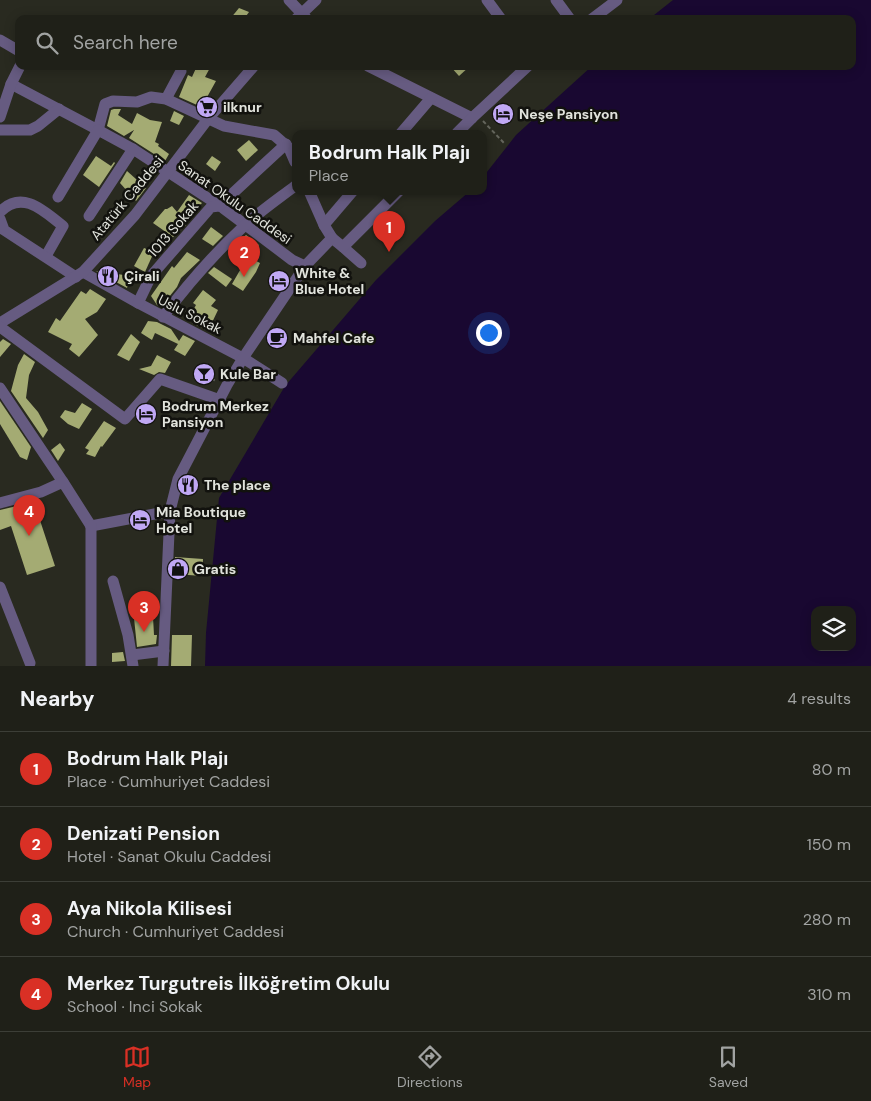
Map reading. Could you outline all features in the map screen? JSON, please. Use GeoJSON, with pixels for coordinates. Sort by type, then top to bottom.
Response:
{"type":"FeatureCollection","features":[{"type":"Feature","properties":{"kind":"street"},"geometry":{"type":"LineString","coordinates":[[289,0],[300,15]]}},
{"type":"Feature","properties":{"kind":"street"},"geometry":{"type":"LineString","coordinates":[[303,15],[316,0]]}},
{"type":"Feature","properties":{"kind":"street"},"geometry":{"type":"LineString","coordinates":[[487,0],[499,15]]}},
{"type":"Feature","properties":{"kind":"street"},"geometry":{"type":"LineString","coordinates":[[556,0],[567,15]]}},
{"type":"Feature","properties":{"kind":"street"},"geometry":{"type":"LineString","coordinates":[[597,15],[617,0]]}},
{"type":"Feature","properties":{"kind":"street"},"geometry":{"type":"LineString","coordinates":[[0,40],[15,48]]}},
{"type":"Feature","properties":{"kind":"street"},"geometry":{"type":"LineString","coordinates":[[0,117],[11,84],[18,70]]}},
{"type":"Feature","properties":{"kind":"street","name":"Atatürk Caddesi"},"geometry":{"type":"LineString","coordinates":[[0,325],[79,274],[135,215],[208,119],[251,70]]}},
{"type":"Feature","properties":{"kind":"street"},"geometry":{"type":"LineString","coordinates":[[376,70],[431,98],[474,116]]}},
{"type":"Feature","properties":{"kind":"street"},"geometry":{"type":"LineString","coordinates":[[460,130],[524,70]]}},
{"type":"Feature","properties":{"kind":"street"},"geometry":{"type":"LineString","coordinates":[[166,99],[181,71]]}},
{"type":"Feature","properties":{"kind":"street","name":"Sanat Okulu Caddesi"},"geometry":{"type":"LineString","coordinates":[[11,84],[133,149],[168,174],[219,206],[292,260],[305,266]]}},
{"type":"Feature","properties":{"kind":"street"},"geometry":{"type":"LineString","coordinates":[[58,197],[98,130],[105,104],[113,101],[137,102],[151,97],[166,99],[224,126],[274,135],[286,144],[292,155]]}},
{"type":"Feature","properties":{"kind":"street"},"geometry":{"type":"LineString","coordinates":[[404,130],[431,98]]}},
{"type":"Feature","properties":{"kind":"street"},"geometry":{"type":"LineString","coordinates":[[0,130],[30,130],[59,109]]}},
{"type":"Feature","properties":{"kind":"street","name":"1013 Sokak"},"geometry":{"type":"LineString","coordinates":[[138,304],[151,276],[211,207],[219,206],[286,144]]}},
{"type":"Feature","properties":{"kind":"street"},"geometry":{"type":"LineString","coordinates":[[88,216],[133,149]]}},
{"type":"Feature","properties":{"kind":"street"},"geometry":{"type":"LineString","coordinates":[[163,317],[184,289],[244,226],[292,188]]}},
{"type":"Feature","properties":{"kind":"street"},"geometry":{"type":"LineString","coordinates":[[311,195],[324,226],[332,238],[361,263]]}},
{"type":"Feature","properties":{"kind":"street"},"geometry":{"type":"LineString","coordinates":[[324,226],[350,195]]}},
{"type":"Feature","properties":{"kind":"street"},"geometry":{"type":"LineString","coordinates":[[343,246],[395,195]]}},
{"type":"Feature","properties":{"kind":"street"},"geometry":{"type":"LineString","coordinates":[[0,212],[6,206],[26,202],[37,206],[63,226],[46,256]]}},
{"type":"Feature","properties":{"kind":"street","name":"Uslu Sokak"},"geometry":{"type":"LineString","coordinates":[[0,219],[4,230],[46,256],[243,358],[282,383]]}},
{"type":"Feature","properties":{"kind":"street"},"geometry":{"type":"LineString","coordinates":[[163,666],[170,512],[178,479],[243,358],[305,266],[332,238]]}},
{"type":"Feature","properties":{"kind":"street"},"geometry":{"type":"LineString","coordinates":[[0,325],[125,420],[160,379],[220,400]]}},
{"type":"Feature","properties":{"kind":"street"},"geometry":{"type":"LineString","coordinates":[[0,388],[29,429],[91,526],[91,666]]}},
{"type":"Feature","properties":{"kind":"street"},"geometry":{"type":"LineString","coordinates":[[0,503],[41,492],[63,482]]}},
{"type":"Feature","properties":{"kind":"street"},"geometry":{"type":"LineString","coordinates":[[91,526],[170,512]]}},
{"type":"Feature","properties":{"kind":"street"},"geometry":{"type":"LineString","coordinates":[[113,582],[128,635],[132,661],[164,651]]}},
{"type":"Feature","properties":{"kind":"street"},"geometry":{"type":"LineString","coordinates":[[0,587],[28,665]]}},
{"type":"Feature","properties":{"kind":"path"},"geometry":{"type":"LineString","coordinates":[[474,116],[504,143]]}},
{"type":"Feature","properties":{"kind":"shaded area"},"geometry":{"type":"Polygon","coordinates":[[[673,0],[871,0],[871,666],[205,666],[206,633],[219,498],[285,386],[376,280],[435,221],[465,195],[487,195],[487,172],[516,135],[588,70],[856,70],[856,15],[654,15],[673,0]]]}},
{"type":"Feature","properties":{"kind":"building"},"geometry":{"type":"Polygon","coordinates":[[[239,8],[249,12],[247,15],[233,15],[239,8]]]}},
{"type":"Feature","properties":{"kind":"building"},"geometry":{"type":"Polygon","coordinates":[[[195,70],[209,70],[205,77],[216,81],[206,99],[210,101],[206,109],[179,97],[188,75],[192,77],[195,70]]]}},
{"type":"Feature","properties":{"kind":"building"},"geometry":{"type":"Polygon","coordinates":[[[454,70],[466,70],[459,76],[454,70]]]}},
{"type":"Feature","properties":{"kind":"building"},"geometry":{"type":"Polygon","coordinates":[[[121,109],[118,115],[132,124],[137,113],[150,120],[162,122],[155,142],[169,154],[165,161],[129,138],[134,130],[124,136],[107,126],[111,110],[121,109]]]}},
{"type":"Feature","properties":{"kind":"building"},"geometry":{"type":"Polygon","coordinates":[[[174,111],[184,116],[179,125],[170,121],[174,111]]]}},
{"type":"Feature","properties":{"kind":"building"},"geometry":{"type":"Polygon","coordinates":[[[249,140],[258,150],[246,161],[237,150],[249,140]]]}},
{"type":"Feature","properties":{"kind":"building"},"geometry":{"type":"Polygon","coordinates":[[[96,156],[111,166],[115,163],[99,187],[83,175],[96,156]]]}},
{"type":"Feature","properties":{"kind":"building"},"geometry":{"type":"Polygon","coordinates":[[[212,156],[221,162],[215,171],[206,164],[212,156]]]}},
{"type":"Feature","properties":{"kind":"building"},"geometry":{"type":"Polygon","coordinates":[[[127,171],[146,188],[136,201],[120,183],[127,171]]]}},
{"type":"Feature","properties":{"kind":"building"},"geometry":{"type":"Polygon","coordinates":[[[189,195],[202,203],[183,223],[186,225],[173,237],[153,223],[165,209],[172,206],[177,212],[189,195]]]}},
{"type":"Feature","properties":{"kind":"building"},"geometry":{"type":"Polygon","coordinates":[[[211,227],[223,236],[213,246],[202,239],[211,227]]]}},
{"type":"Feature","properties":{"kind":"building"},"geometry":{"type":"Polygon","coordinates":[[[246,235],[259,245],[249,257],[260,263],[243,291],[232,284],[247,258],[234,246],[246,235]]]}},
{"type":"Feature","properties":{"kind":"building"},"geometry":{"type":"Polygon","coordinates":[[[144,248],[154,252],[145,272],[134,266],[144,248]]]}},
{"type":"Feature","properties":{"kind":"building"},"geometry":{"type":"Polygon","coordinates":[[[187,252],[200,260],[181,278],[177,287],[161,307],[157,305],[151,296],[172,266],[174,268],[187,252]]]}},
{"type":"Feature","properties":{"kind":"building"},"geometry":{"type":"Polygon","coordinates":[[[214,267],[232,279],[226,287],[208,273],[214,267]]]}},
{"type":"Feature","properties":{"kind":"building"},"geometry":{"type":"Polygon","coordinates":[[[96,271],[131,276],[127,288],[96,271]]]}},
{"type":"Feature","properties":{"kind":"building"},"geometry":{"type":"Polygon","coordinates":[[[90,289],[106,299],[97,312],[85,319],[98,335],[79,357],[69,349],[72,344],[48,332],[56,318],[60,321],[81,291],[86,294],[90,289]]]}},
{"type":"Feature","properties":{"kind":"building"},"geometry":{"type":"Polygon","coordinates":[[[203,290],[216,300],[211,306],[218,310],[208,331],[192,323],[195,317],[191,314],[196,305],[193,303],[203,290]]]}},
{"type":"Feature","properties":{"kind":"building"},"geometry":{"type":"Polygon","coordinates":[[[148,321],[157,322],[171,329],[179,341],[183,335],[195,341],[185,356],[174,350],[178,344],[155,333],[152,340],[141,333],[148,321]]]}},
{"type":"Feature","properties":{"kind":"building"},"geometry":{"type":"Polygon","coordinates":[[[131,334],[140,342],[129,361],[117,355],[131,334]]]}},
{"type":"Feature","properties":{"kind":"building"},"geometry":{"type":"Polygon","coordinates":[[[3,339],[11,344],[0,357],[0,342],[3,339]]]}},
{"type":"Feature","properties":{"kind":"building"},"geometry":{"type":"Polygon","coordinates":[[[24,354],[35,362],[29,375],[26,398],[38,412],[48,430],[43,438],[11,391],[18,365],[24,354]]]}},
{"type":"Feature","properties":{"kind":"building"},"geometry":{"type":"Polygon","coordinates":[[[157,355],[171,362],[165,373],[159,372],[154,375],[139,369],[151,366],[157,355]]]}},
{"type":"Feature","properties":{"kind":"building"},"geometry":{"type":"Polygon","coordinates":[[[0,401],[31,447],[27,460],[20,457],[0,424],[0,401]]]}},
{"type":"Feature","properties":{"kind":"building"},"geometry":{"type":"Polygon","coordinates":[[[82,403],[92,409],[79,429],[68,424],[60,417],[65,410],[75,413],[82,403]]]}},
{"type":"Feature","properties":{"kind":"building"},"geometry":{"type":"Polygon","coordinates":[[[104,421],[116,428],[101,446],[95,457],[86,454],[89,450],[85,448],[104,421]]]}},
{"type":"Feature","properties":{"kind":"building"},"geometry":{"type":"Polygon","coordinates":[[[60,443],[65,450],[58,461],[51,450],[60,443]]]}},
{"type":"Feature","properties":{"kind":"building"},"geometry":{"type":"Polygon","coordinates":[[[34,502],[55,566],[27,575],[11,526],[0,530],[0,510],[34,502]]]}},
{"type":"Feature","properties":{"kind":"building"},"geometry":{"type":"Polygon","coordinates":[[[175,557],[203,559],[202,576],[175,574],[175,557]]]}},
{"type":"Feature","properties":{"kind":"building"},"geometry":{"type":"Polygon","coordinates":[[[153,617],[154,635],[157,635],[156,644],[137,647],[134,618],[153,617]]]}},
{"type":"Feature","properties":{"kind":"building"},"geometry":{"type":"Polygon","coordinates":[[[172,635],[192,635],[191,666],[171,666],[172,635]]]}},
{"type":"Feature","properties":{"kind":"building"},"geometry":{"type":"Polygon","coordinates":[[[123,652],[125,661],[112,662],[112,653],[123,652]]]}},
{"type":"Feature","properties":{"kind":"place","name":"ilknur"},"geometry":{"type":"Point","coordinates":[207,107]}},
{"type":"Feature","properties":{"kind":"place","name":"Neşe Pansiyon"},"geometry":{"type":"Point","coordinates":[503,114]}},
{"type":"Feature","properties":{"kind":"place","name":"Bodrum Halk Plajı"},"geometry":{"type":"Point","coordinates":[389,252]}},
{"type":"Feature","properties":{"kind":"place","name":"Çirali"},"geometry":{"type":"Point","coordinates":[108,276]}},
{"type":"Feature","properties":{"kind":"place","name":"Denizati Pension"},"geometry":{"type":"Point","coordinates":[244,277]}},
{"type":"Feature","properties":{"kind":"place","name":"White & Blue Hotel"},"geometry":{"type":"Point","coordinates":[279,281]}},
{"type":"Feature","properties":{"kind":"place","name":"Mahfel Cafe"},"geometry":{"type":"Point","coordinates":[277,338]}},
{"type":"Feature","properties":{"kind":"place","name":"Kule Bar"},"geometry":{"type":"Point","coordinates":[204,374]}},
{"type":"Feature","properties":{"kind":"place","name":"Bodrum Merkez Pansiyon"},"geometry":{"type":"Point","coordinates":[146,414]}},
{"type":"Feature","properties":{"kind":"place","name":"The place"},"geometry":{"type":"Point","coordinates":[188,485]}},
{"type":"Feature","properties":{"kind":"place","name":"Mia Boutique Hotel"},"geometry":{"type":"Point","coordinates":[140,520]}},
{"type":"Feature","properties":{"kind":"place","name":"Merkez Turgutreis İlköğretim Okulu"},"geometry":{"type":"Point","coordinates":[29,536]}},
{"type":"Feature","properties":{"kind":"place","name":"Gratis"},"geometry":{"type":"Point","coordinates":[178,569]}},
{"type":"Feature","properties":{"kind":"place","name":"Aya Nikola Kilisesi"},"geometry":{"type":"Point","coordinates":[144,632]}}]}
